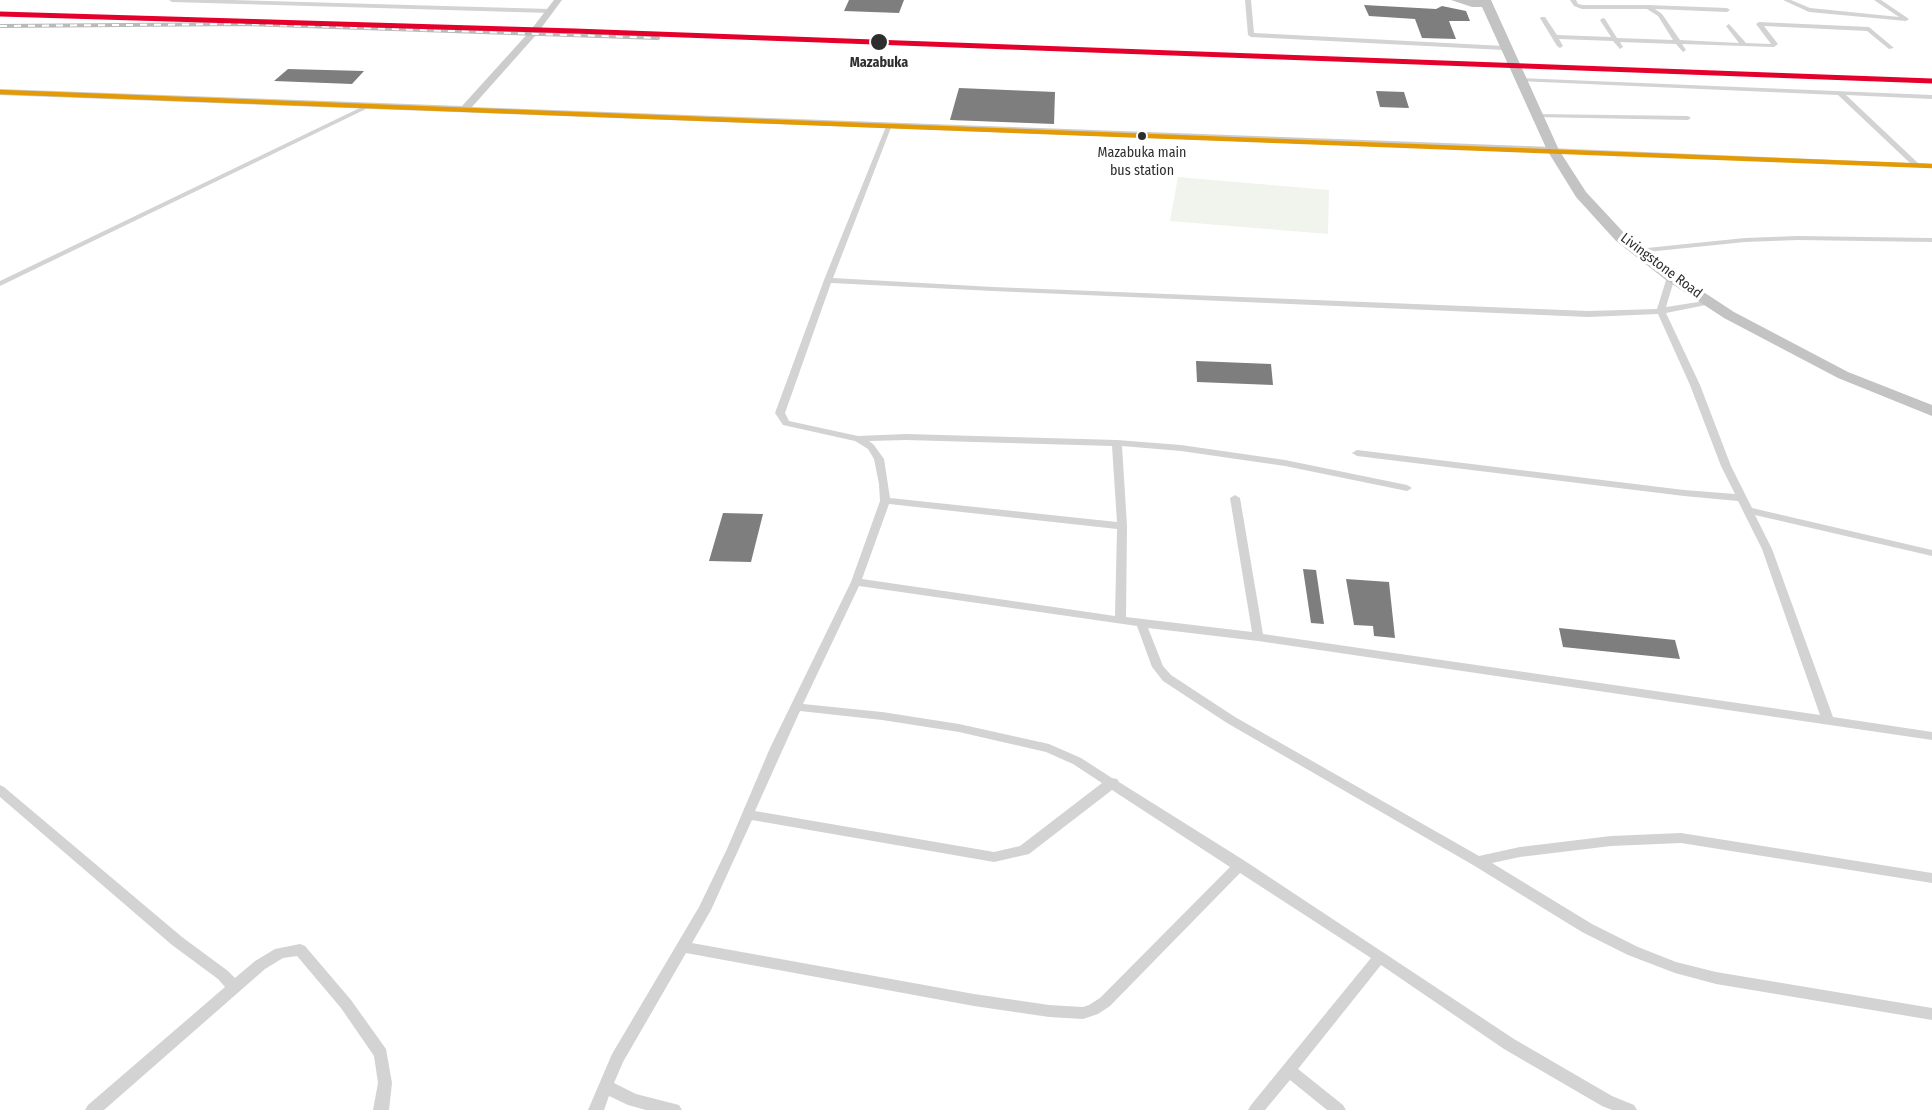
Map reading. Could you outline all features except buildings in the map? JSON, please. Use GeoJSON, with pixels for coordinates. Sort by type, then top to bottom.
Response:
{"type":"FeatureCollection","features":[{"type":"Feature","properties":{"kind":"highway","name":"Livingstone Road"},"geometry":{"type":"LineString","coordinates":[[1445,0],[1472,4],[1489,16]]}},
{"type":"Feature","properties":{"kind":"highway","name":"Livingstone Road"},"geometry":{"type":"LineString","coordinates":[[1472,4],[1486,1],[1489,16],[1552,150],[1581,194],[1600,217],[1637,251],[1708,302],[1791,349],[1844,375],[1932,411]]}},
{"type":"Feature","properties":{"kind":"main road"},"geometry":{"type":"LineString","coordinates":[[464,110],[558,0]]}},
{"type":"Feature","properties":{"kind":"main road"},"geometry":{"type":"LineString","coordinates":[[0,92],[1552,150]]}},
{"type":"Feature","properties":{"kind":"street"},"geometry":{"type":"LineString","coordinates":[[171,0],[550,11]]}},
{"type":"Feature","properties":{"kind":"street"},"geometry":{"type":"LineString","coordinates":[[1248,0],[1251,35],[1504,48]]}},
{"type":"Feature","properties":{"kind":"street"},"geometry":{"type":"LineString","coordinates":[[1573,0],[1576,5],[1582,7],[1727,10]]}},
{"type":"Feature","properties":{"kind":"street"},"geometry":{"type":"LineString","coordinates":[[1619,0],[1626,8]]}},
{"type":"Feature","properties":{"kind":"street"},"geometry":{"type":"LineString","coordinates":[[1786,0],[1809,10],[1906,19],[1877,0]]}},
{"type":"Feature","properties":{"kind":"street"},"geometry":{"type":"LineString","coordinates":[[1648,8],[1660,15],[1683,50]]}},
{"type":"Feature","properties":{"kind":"street"},"geometry":{"type":"LineString","coordinates":[[1544,18],[1560,46]]}},
{"type":"Feature","properties":{"kind":"street"},"geometry":{"type":"LineString","coordinates":[[1603,20],[1620,48]]}},
{"type":"Feature","properties":{"kind":"street"},"geometry":{"type":"LineString","coordinates":[[1555,37],[1772,46],[1775,44],[1760,24],[1869,28],[1891,48]]}},
{"type":"Feature","properties":{"kind":"street"},"geometry":{"type":"LineString","coordinates":[[1729,26],[1744,45]]}},
{"type":"Feature","properties":{"kind":"street"},"geometry":{"type":"LineString","coordinates":[[1520,80],[1932,97]]}},
{"type":"Feature","properties":{"kind":"street"},"geometry":{"type":"LineString","coordinates":[[1841,94],[1916,165]]}},
{"type":"Feature","properties":{"kind":"street"},"geometry":{"type":"LineString","coordinates":[[0,284],[366,107]]}},
{"type":"Feature","properties":{"kind":"street"},"geometry":{"type":"LineString","coordinates":[[1536,116],[1688,118]]}},
{"type":"Feature","properties":{"kind":"street"},"geometry":{"type":"LineString","coordinates":[[889,125],[828,279],[780,413],[786,423],[858,439],[906,436],[1117,443],[1236,455],[1407,488]]}},
{"type":"Feature","properties":{"kind":"street"},"geometry":{"type":"LineString","coordinates":[[1552,150],[1932,166]]}},
{"type":"Feature","properties":{"kind":"street"},"geometry":{"type":"LineString","coordinates":[[1637,251],[1787,238],[1932,240]]}},
{"type":"Feature","properties":{"kind":"street"},"geometry":{"type":"LineString","coordinates":[[1671,277],[1661,311],[1741,498],[1750,511],[1767,549],[1828,720]]}},
{"type":"Feature","properties":{"kind":"street"},"geometry":{"type":"LineString","coordinates":[[828,279],[993,289],[1588,314],[1661,311],[1708,302]]}},
{"type":"Feature","properties":{"kind":"street"},"geometry":{"type":"LineString","coordinates":[[596,1110],[617,1059],[704,910],[749,815],[776,748],[856,582],[885,501],[879,459],[871,447],[858,439]]}},
{"type":"Feature","properties":{"kind":"street"},"geometry":{"type":"LineString","coordinates":[[1117,443],[1122,526],[1120,619]]}},
{"type":"Feature","properties":{"kind":"street"},"geometry":{"type":"LineString","coordinates":[[1357,453],[1741,498]]}},
{"type":"Feature","properties":{"kind":"street"},"geometry":{"type":"LineString","coordinates":[[1235,498],[1258,637]]}},
{"type":"Feature","properties":{"kind":"street"},"geometry":{"type":"LineString","coordinates":[[885,501],[1122,526]]}},
{"type":"Feature","properties":{"kind":"street"},"geometry":{"type":"LineString","coordinates":[[1750,511],[1932,553]]}},
{"type":"Feature","properties":{"kind":"street"},"geometry":{"type":"LineString","coordinates":[[856,582],[1141,623],[1258,637],[1932,736]]}},
{"type":"Feature","properties":{"kind":"street"},"geometry":{"type":"LineString","coordinates":[[1141,623],[1158,667],[1167,678],[1231,720],[1478,861],[1587,928],[1633,951],[1675,967],[1716,978],[1932,1014]]}},
{"type":"Feature","properties":{"kind":"street"},"geometry":{"type":"LineString","coordinates":[[797,707],[882,716],[1016,740],[1049,748],[1077,760],[1380,957],[1509,1044],[1606,1101],[1629,1110]]}},
{"type":"Feature","properties":{"kind":"street"},"geometry":{"type":"LineString","coordinates":[[749,815],[993,857],[1024,850],[1113,782]]}},
{"type":"Feature","properties":{"kind":"street"},"geometry":{"type":"LineString","coordinates":[[0,790],[177,941],[223,975],[234,987]]}},
{"type":"Feature","properties":{"kind":"street"},"geometry":{"type":"LineString","coordinates":[[1478,861],[1520,852],[1580,845],[1681,838],[1932,878]]}},
{"type":"Feature","properties":{"kind":"street"},"geometry":{"type":"LineString","coordinates":[[682,947],[974,1000],[1049,1011],[1083,1013],[1105,1002],[1240,865]]}},
{"type":"Feature","properties":{"kind":"street"},"geometry":{"type":"LineString","coordinates":[[93,1110],[272,956],[300,950],[346,1004],[381,1054],[386,1083],[381,1110]]}},
{"type":"Feature","properties":{"kind":"street"},"geometry":{"type":"LineString","coordinates":[[1256,1110],[1290,1071],[1380,957]]}},
{"type":"Feature","properties":{"kind":"street"},"geometry":{"type":"LineString","coordinates":[[1290,1071],[1338,1110]]}},
{"type":"Feature","properties":{"kind":"street"},"geometry":{"type":"LineString","coordinates":[[605,1086],[633,1100],[674,1110]]}},
{"type":"Feature","properties":{"kind":"shaded area"},"geometry":{"type":"Polygon","coordinates":[[[1178,177],[1329,190],[1328,234],[1170,221],[1178,177]]]}},
{"type":"Feature","properties":{"kind":"railway"},"geometry":{"type":"LineString","coordinates":[[0,26],[245,24],[658,38]]}},
{"type":"Feature","properties":{"kind":"transit line"},"geometry":{"type":"LineString","coordinates":[[0,14],[575,31],[1932,81]]}},
{"type":"Feature","properties":{"kind":"transit line"},"geometry":{"type":"LineString","coordinates":[[0,92],[1932,166]]}},
{"type":"Feature","properties":{"kind":"place","name":"Mazabuka"},"geometry":{"type":"Point","coordinates":[879,42]}},
{"type":"Feature","properties":{"kind":"place","name":"Mazabuka main bus station"},"geometry":{"type":"Point","coordinates":[1142,136]}}]}
